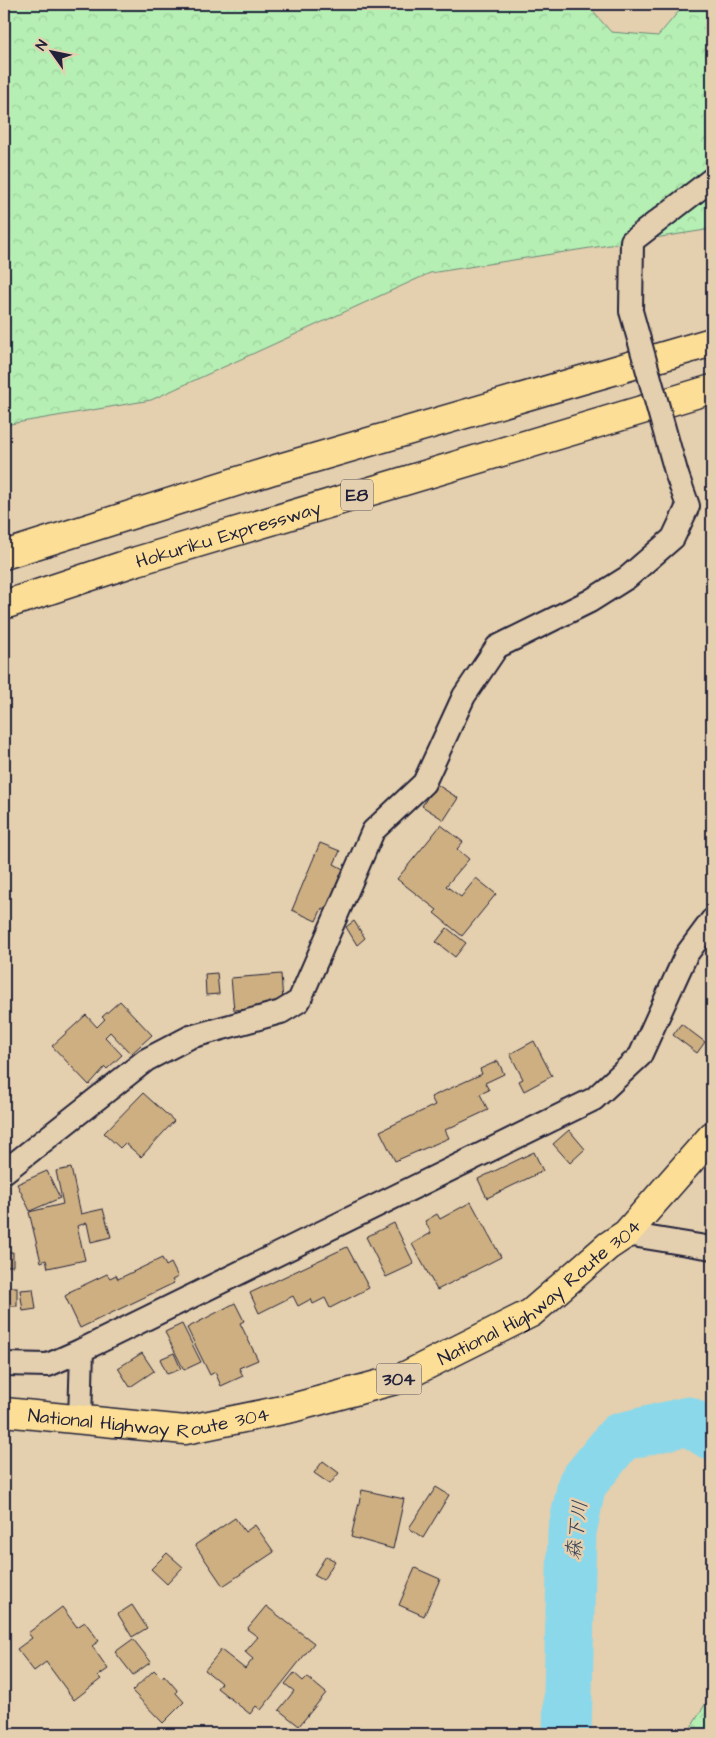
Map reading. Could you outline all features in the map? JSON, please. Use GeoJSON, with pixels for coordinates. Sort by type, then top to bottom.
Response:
{"type":"FeatureCollection","features":[{"type":"Feature","properties":{"kind":"highway","name":"E8"},"geometry":{"type":"LineString","coordinates":[[4,554],[273,470],[712,342]]}},
{"type":"Feature","properties":{"kind":"highway","name":"Hokuriku Expressway"},"geometry":{"type":"LineString","coordinates":[[4,605],[137,561],[712,389]]}},
{"type":"Feature","properties":{"kind":"highway","name":"National Highway Route 304"},"geometry":{"type":"LineString","coordinates":[[4,1412],[185,1430],[292,1408],[398,1379],[531,1313],[608,1246],[626,1234],[712,1136]]}},
{"type":"Feature","properties":{"kind":"street"},"geometry":{"type":"LineString","coordinates":[[4,1172],[146,1060],[190,1037],[281,1012],[300,1001],[373,831],[424,783],[464,696],[498,647],[590,601],[628,577],[673,538],[688,506],[677,475],[631,311],[632,241],[712,179]]}},
{"type":"Feature","properties":{"kind":"street"},"geometry":{"type":"LineString","coordinates":[[4,1364],[48,1365],[82,1350],[594,1099],[640,1056],[686,955],[712,920]]}},
{"type":"Feature","properties":{"kind":"street"},"geometry":{"type":"LineString","coordinates":[[626,1234],[712,1248]]}},
{"type":"Feature","properties":{"kind":"street"},"geometry":{"type":"LineString","coordinates":[[80,1420],[82,1350]]}},
{"type":"Feature","properties":{"kind":"green space"},"geometry":{"type":"Polygon","coordinates":[[[4,4],[586,4],[611,32],[658,36],[685,4],[712,4],[712,229],[430,273],[151,400],[4,425],[4,4]]]}},
{"type":"Feature","properties":{"kind":"green space"},"geometry":{"type":"Polygon","coordinates":[[[712,1693],[712,1734],[687,1734],[712,1693]]]}},
{"type":"Feature","properties":{"kind":"building"},"geometry":{"type":"Polygon","coordinates":[[[436,784],[458,798],[444,820],[422,806],[436,784]]]}},
{"type":"Feature","properties":{"kind":"building"},"geometry":{"type":"Polygon","coordinates":[[[441,825],[463,842],[457,849],[469,859],[446,886],[461,897],[476,878],[496,894],[462,936],[434,913],[437,910],[397,879],[441,825]]]}},
{"type":"Feature","properties":{"kind":"building"},"geometry":{"type":"Polygon","coordinates":[[[320,843],[340,851],[334,864],[345,870],[329,911],[322,908],[316,921],[292,910],[320,843]]]}},
{"type":"Feature","properties":{"kind":"building"},"geometry":{"type":"Polygon","coordinates":[[[354,921],[365,938],[357,945],[346,927],[354,921]]]}},
{"type":"Feature","properties":{"kind":"building"},"geometry":{"type":"Polygon","coordinates":[[[447,928],[466,943],[455,957],[436,942],[447,928]]]}},
{"type":"Feature","properties":{"kind":"building"},"geometry":{"type":"Polygon","coordinates":[[[217,973],[219,994],[206,995],[205,974],[217,973]]]}},
{"type":"Feature","properties":{"kind":"building"},"geometry":{"type":"Polygon","coordinates":[[[281,974],[283,1002],[273,1008],[234,1010],[231,978],[281,974]]]}},
{"type":"Feature","properties":{"kind":"building"},"geometry":{"type":"Polygon","coordinates":[[[120,1001],[152,1035],[131,1054],[110,1032],[105,1037],[122,1055],[107,1069],[105,1067],[89,1085],[52,1046],[86,1015],[97,1027],[105,1019],[102,1017],[120,1001]]]}},
{"type":"Feature","properties":{"kind":"building"},"geometry":{"type":"Polygon","coordinates":[[[681,1024],[705,1042],[697,1053],[673,1035],[681,1024]]]}},
{"type":"Feature","properties":{"kind":"building"},"geometry":{"type":"Polygon","coordinates":[[[534,1041],[552,1076],[524,1091],[519,1081],[523,1079],[510,1054],[534,1041]]]}},
{"type":"Feature","properties":{"kind":"building"},"geometry":{"type":"Polygon","coordinates":[[[498,1061],[504,1074],[485,1083],[489,1090],[480,1094],[488,1110],[445,1130],[449,1138],[395,1161],[380,1131],[435,1105],[431,1097],[482,1074],[480,1069],[498,1061]]]}},
{"type":"Feature","properties":{"kind":"building"},"geometry":{"type":"Polygon","coordinates":[[[143,1093],[174,1121],[141,1157],[125,1143],[120,1148],[104,1133],[143,1093]]]}},
{"type":"Feature","properties":{"kind":"building"},"geometry":{"type":"Polygon","coordinates":[[[569,1130],[585,1149],[570,1163],[553,1144],[569,1130]]]}},
{"type":"Feature","properties":{"kind":"building"},"geometry":{"type":"Polygon","coordinates":[[[534,1152],[543,1171],[487,1198],[478,1179],[534,1152]]]}},
{"type":"Feature","properties":{"kind":"building"},"geometry":{"type":"Polygon","coordinates":[[[71,1168],[81,1214],[103,1209],[111,1237],[91,1242],[87,1223],[77,1226],[85,1260],[48,1268],[46,1260],[41,1262],[29,1212],[63,1204],[56,1171],[71,1168]]]}},
{"type":"Feature","properties":{"kind":"building"},"geometry":{"type":"Polygon","coordinates":[[[47,1171],[60,1198],[30,1211],[17,1184],[47,1171]]]}},
{"type":"Feature","properties":{"kind":"building"},"geometry":{"type":"Polygon","coordinates":[[[471,1202],[501,1257],[437,1290],[412,1244],[431,1233],[425,1221],[437,1214],[440,1219],[471,1202]]]}},
{"type":"Feature","properties":{"kind":"building"},"geometry":{"type":"Polygon","coordinates":[[[394,1223],[414,1264],[386,1277],[366,1237],[394,1223]]]}},
{"type":"Feature","properties":{"kind":"building"},"geometry":{"type":"Polygon","coordinates":[[[347,1247],[369,1288],[330,1308],[325,1298],[313,1304],[311,1299],[298,1306],[293,1296],[259,1313],[250,1293],[347,1247]]]}},
{"type":"Feature","properties":{"kind":"building"},"geometry":{"type":"Polygon","coordinates":[[[13,1252],[13,1266],[4,1266],[4,1253],[13,1252]]]}},
{"type":"Feature","properties":{"kind":"building"},"geometry":{"type":"Polygon","coordinates":[[[162,1258],[166,1266],[171,1263],[178,1277],[172,1280],[174,1283],[80,1328],[65,1296],[69,1292],[107,1274],[110,1278],[116,1275],[118,1279],[162,1258]]]}},
{"type":"Feature","properties":{"kind":"building"},"geometry":{"type":"Polygon","coordinates":[[[4,1287],[17,1287],[17,1306],[4,1306],[4,1287]]]}},
{"type":"Feature","properties":{"kind":"building"},"geometry":{"type":"Polygon","coordinates":[[[33,1289],[36,1309],[23,1311],[20,1290],[33,1289]]]}},
{"type":"Feature","properties":{"kind":"building"},"geometry":{"type":"Polygon","coordinates":[[[235,1303],[244,1321],[240,1323],[258,1360],[239,1368],[243,1376],[221,1386],[215,1372],[210,1375],[187,1328],[235,1303]]]}},
{"type":"Feature","properties":{"kind":"building"},"geometry":{"type":"Polygon","coordinates":[[[182,1324],[201,1362],[184,1370],[165,1332],[182,1324]]]}},
{"type":"Feature","properties":{"kind":"building"},"geometry":{"type":"Polygon","coordinates":[[[142,1353],[154,1371],[130,1387],[118,1368],[142,1353]]]}},
{"type":"Feature","properties":{"kind":"building"},"geometry":{"type":"Polygon","coordinates":[[[174,1353],[181,1369],[167,1374],[160,1359],[174,1353]]]}},
{"type":"Feature","properties":{"kind":"building"},"geometry":{"type":"Polygon","coordinates":[[[323,1461],[339,1473],[330,1484],[314,1473],[323,1461]]]}},
{"type":"Feature","properties":{"kind":"building"},"geometry":{"type":"Polygon","coordinates":[[[436,1487],[449,1495],[423,1538],[409,1528],[436,1487]]]}},
{"type":"Feature","properties":{"kind":"building"},"geometry":{"type":"Polygon","coordinates":[[[362,1490],[404,1499],[393,1549],[351,1537],[362,1490]]]}},
{"type":"Feature","properties":{"kind":"building"},"geometry":{"type":"Polygon","coordinates":[[[235,1518],[245,1532],[255,1525],[274,1552],[223,1586],[195,1545],[235,1518]]]}},
{"type":"Feature","properties":{"kind":"building"},"geometry":{"type":"Polygon","coordinates":[[[167,1553],[183,1567],[167,1584],[151,1569],[167,1553]]]}},
{"type":"Feature","properties":{"kind":"building"},"geometry":{"type":"Polygon","coordinates":[[[326,1556],[335,1561],[323,1580],[314,1575],[326,1556]]]}},
{"type":"Feature","properties":{"kind":"building"},"geometry":{"type":"Polygon","coordinates":[[[415,1568],[440,1579],[424,1616],[399,1605],[415,1568]]]}},
{"type":"Feature","properties":{"kind":"building"},"geometry":{"type":"Polygon","coordinates":[[[132,1605],[147,1628],[132,1637],[118,1614],[132,1605]]]}},
{"type":"Feature","properties":{"kind":"building"},"geometry":{"type":"Polygon","coordinates":[[[266,1606],[314,1643],[261,1710],[256,1706],[250,1714],[217,1688],[221,1683],[205,1670],[221,1650],[245,1669],[253,1659],[245,1652],[258,1637],[247,1629],[266,1606]]]}},
{"type":"Feature","properties":{"kind":"building"},"geometry":{"type":"Polygon","coordinates":[[[62,1607],[77,1627],[85,1622],[99,1641],[92,1646],[108,1669],[98,1676],[101,1679],[74,1700],[46,1662],[34,1671],[17,1649],[32,1638],[28,1633],[62,1607]]]}},
{"type":"Feature","properties":{"kind":"building"},"geometry":{"type":"Polygon","coordinates":[[[133,1639],[151,1662],[133,1675],[115,1652],[133,1639]]]}},
{"type":"Feature","properties":{"kind":"building"},"geometry":{"type":"Polygon","coordinates":[[[154,1670],[162,1678],[164,1675],[177,1690],[176,1693],[184,1702],[163,1723],[132,1691],[154,1670]]]}},
{"type":"Feature","properties":{"kind":"building"},"geometry":{"type":"Polygon","coordinates":[[[294,1673],[303,1681],[307,1677],[326,1693],[299,1726],[279,1710],[294,1691],[285,1684],[294,1673]]]}},
{"type":"Feature","properties":{"kind":"waterway","name":"森下川"},"geometry":{"type":"LineString","coordinates":[[567,1734],[572,1532],[582,1484],[620,1437],[688,1421],[712,1436]]}}]}
